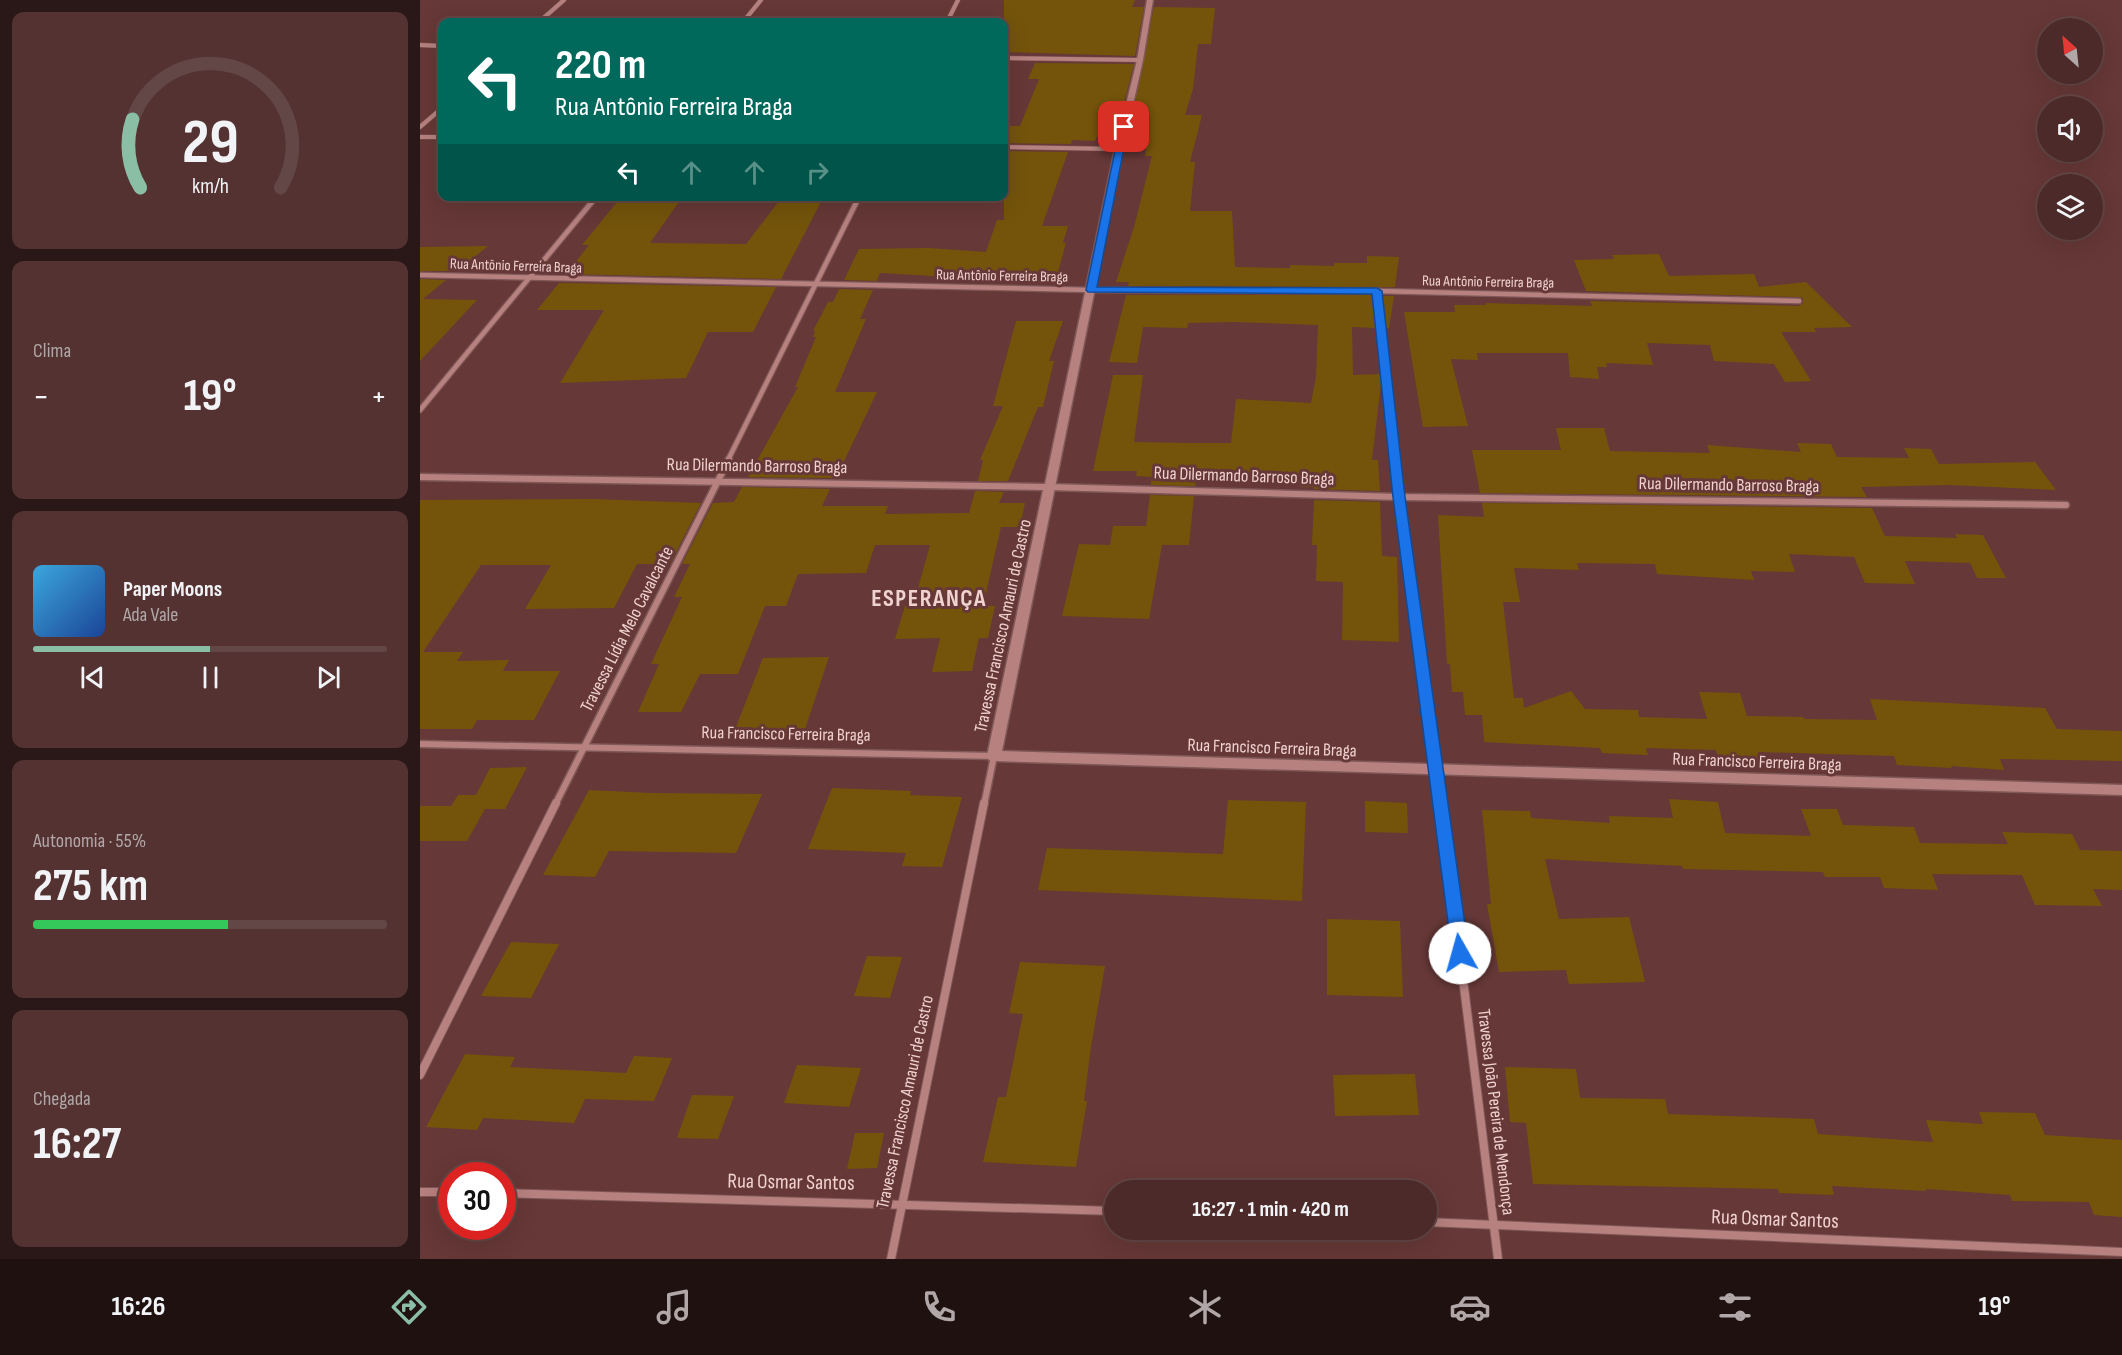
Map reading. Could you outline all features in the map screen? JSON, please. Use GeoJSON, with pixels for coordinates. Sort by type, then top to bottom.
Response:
{"type":"FeatureCollection","features":[{"type":"Feature","properties":{"kind":"street"},"geometry":{"type":"LineString","coordinates":[[544,18],[564,0]]}},
{"type":"Feature","properties":{"kind":"street"},"geometry":{"type":"LineString","coordinates":[[746,18],[761,0]]}},
{"type":"Feature","properties":{"kind":"street"},"geometry":{"type":"LineString","coordinates":[[949,18],[958,0]]}},
{"type":"Feature","properties":{"kind":"street","name":"Travessa Francisco Amauri de Castro"},"geometry":{"type":"LineString","coordinates":[[891,1259],[1119,149],[1140,60],[1150,0]]}},
{"type":"Feature","properties":{"kind":"street"},"geometry":{"type":"LineString","coordinates":[[420,45],[438,45]]}},
{"type":"Feature","properties":{"kind":"street"},"geometry":{"type":"LineString","coordinates":[[1008,58],[1140,60]]}},
{"type":"Feature","properties":{"kind":"street"},"geometry":{"type":"LineString","coordinates":[[420,128],[438,112]]}},
{"type":"Feature","properties":{"kind":"street"},"geometry":{"type":"LineString","coordinates":[[420,137],[438,137]]}},
{"type":"Feature","properties":{"kind":"street"},"geometry":{"type":"LineString","coordinates":[[1008,147],[1119,149]]}},
{"type":"Feature","properties":{"kind":"street"},"geometry":{"type":"LineString","coordinates":[[420,410],[593,201]]}},
{"type":"Feature","properties":{"kind":"street","name":"Travessa Lídia Melo Cavalcante"},"geometry":{"type":"LineString","coordinates":[[420,1075],[858,201]]}},
{"type":"Feature","properties":{"kind":"street","name":"Rua Antônio Ferreira Braga"},"geometry":{"type":"LineString","coordinates":[[420,275],[1091,290],[1377,291],[1799,301]]}},
{"type":"Feature","properties":{"kind":"street","name":"Travessa João Pereira de Mendonça"},"geometry":{"type":"LineString","coordinates":[[1377,291],[1399,497],[1437,771],[1498,1259]]}},
{"type":"Feature","properties":{"kind":"street","name":"Rua Dilermando Barroso Braga"},"geometry":{"type":"LineString","coordinates":[[420,477],[1049,487],[1399,497],[2066,505]]}},
{"type":"Feature","properties":{"kind":"street","name":"Rua Francisco Ferreira Braga"},"geometry":{"type":"LineString","coordinates":[[420,744],[994,756],[2122,790]]}},
{"type":"Feature","properties":{"kind":"street"},"geometry":{"type":"LineString","coordinates":[[420,1192],[438,1192]]}},
{"type":"Feature","properties":{"kind":"street","name":"Rua Osmar Santos"},"geometry":{"type":"LineString","coordinates":[[516,1194],[901,1203],[1104,1211]]}},
{"type":"Feature","properties":{"kind":"street","name":"Rua Osmar Santos"},"geometry":{"type":"LineString","coordinates":[[1437,1222],[2122,1252]]}},
{"type":"Feature","properties":{"kind":"building"},"geometry":{"type":"Polygon","coordinates":[[[1004,0],[1135,0],[1132,7],[1144,7],[1135,56],[1008,52],[1008,18],[1004,18],[1004,0]]]}},
{"type":"Feature","properties":{"kind":"building"},"geometry":{"type":"Polygon","coordinates":[[[1154,7],[1215,8],[1211,44],[1198,44],[1193,89],[1185,115],[1202,115],[1190,162],[1195,162],[1190,211],[1232,211],[1235,267],[1334,266],[1334,263],[1367,263],[1367,256],[1399,257],[1395,287],[1128,286],[1129,282],[1116,282],[1134,227],[1152,156],[1145,156],[1149,128],[1130,127],[1154,7]]]}},
{"type":"Feature","properties":{"kind":"building"},"geometry":{"type":"Polygon","coordinates":[[[1035,63],[1134,64],[1118,126],[1104,125],[1095,141],[1072,140],[1071,144],[1008,143],[1008,126],[1020,126],[1039,79],[1028,79],[1035,63]]]}},
{"type":"Feature","properties":{"kind":"building"},"geometry":{"type":"Polygon","coordinates":[[[1008,151],[1068,152],[1042,226],[1068,226],[1063,243],[1066,243],[1055,283],[880,273],[877,281],[844,280],[859,249],[929,248],[986,252],[997,220],[1004,220],[1004,201],[1008,201],[1008,151]]]}},
{"type":"Feature","properties":{"kind":"building"},"geometry":{"type":"Polygon","coordinates":[[[618,201],[679,201],[650,243],[746,244],[779,201],[821,201],[781,279],[566,274],[589,245],[582,245],[618,201]]]}},
{"type":"Feature","properties":{"kind":"building"},"geometry":{"type":"Polygon","coordinates":[[[488,246],[457,271],[420,271],[420,247],[488,246]]]}},
{"type":"Feature","properties":{"kind":"building"},"geometry":{"type":"Polygon","coordinates":[[[1659,254],[1669,276],[1754,274],[1759,287],[1806,282],[1852,327],[1814,328],[1816,332],[1781,332],[1811,381],[1785,382],[1774,364],[1714,361],[1710,345],[1647,343],[1653,365],[1606,363],[1607,367],[1597,367],[1599,379],[1570,377],[1568,353],[1477,353],[1478,360],[1451,359],[1468,426],[1423,427],[1404,312],[1455,312],[1454,305],[1486,305],[1486,303],[1592,306],[1590,301],[1799,306],[1803,303],[1803,298],[1799,297],[1586,291],[1574,260],[1614,259],[1612,255],[1659,254]]]}},
{"type":"Feature","properties":{"kind":"building"},"geometry":{"type":"Polygon","coordinates":[[[420,279],[446,280],[423,299],[477,300],[420,361],[420,279]]]}},
{"type":"Feature","properties":{"kind":"building"},"geometry":{"type":"Polygon","coordinates":[[[559,283],[776,287],[753,332],[708,332],[686,378],[560,383],[604,310],[537,310],[559,283]]]}},
{"type":"Feature","properties":{"kind":"building"},"geometry":{"type":"Polygon","coordinates":[[[839,289],[873,290],[860,319],[866,319],[835,392],[877,392],[836,478],[748,477],[798,387],[795,387],[816,337],[813,337],[815,331],[813,331],[828,302],[833,302],[839,289]]]}},
{"type":"Feature","properties":{"kind":"building"},"geometry":{"type":"Polygon","coordinates":[[[1126,295],[1373,295],[1377,328],[1352,327],[1353,375],[1382,374],[1372,460],[1378,460],[1380,491],[1314,489],[1314,487],[1300,487],[1300,484],[1196,481],[1195,486],[1151,485],[1152,477],[1136,476],[1137,471],[1093,471],[1113,375],[1143,375],[1134,442],[1190,443],[1231,443],[1236,399],[1311,403],[1316,377],[1318,325],[1234,322],[1188,323],[1187,328],[1143,327],[1137,363],[1109,362],[1126,295]]]}},
{"type":"Feature","properties":{"kind":"building"},"geometry":{"type":"Polygon","coordinates":[[[1382,296],[1394,296],[1389,328],[1386,328],[1382,296]]]}},
{"type":"Feature","properties":{"kind":"building"},"geometry":{"type":"Polygon","coordinates":[[[1016,321],[1063,321],[1049,361],[1054,361],[1043,407],[1038,407],[1008,481],[978,481],[983,460],[980,460],[1003,406],[993,406],[1016,321]]]}},
{"type":"Feature","properties":{"kind":"building"},"geometry":{"type":"Polygon","coordinates":[[[1556,428],[1604,428],[1610,451],[1710,453],[1707,445],[1801,452],[1797,443],[1831,444],[1837,457],[1909,458],[1904,448],[1931,449],[1939,464],[2035,462],[2056,490],[1950,485],[1861,487],[1867,497],[1480,493],[1472,450],[1561,450],[1556,428]]]}},
{"type":"Feature","properties":{"kind":"building"},"geometry":{"type":"Polygon","coordinates":[[[742,487],[830,489],[822,506],[888,506],[885,514],[969,513],[975,491],[1004,492],[999,503],[1025,503],[1020,527],[1001,527],[983,606],[995,606],[988,638],[979,638],[972,671],[932,672],[940,638],[895,639],[905,606],[913,606],[930,545],[875,545],[866,573],[798,574],[786,606],[765,606],[738,674],[700,674],[681,712],[638,712],[659,664],[651,664],[682,597],[674,597],[690,564],[682,564],[713,503],[734,502],[742,487]]]}},
{"type":"Feature","properties":{"kind":"building"},"geometry":{"type":"Polygon","coordinates":[[[1150,495],[1194,496],[1189,545],[1162,545],[1149,619],[1062,616],[1079,544],[1110,545],[1113,526],[1146,526],[1150,495]]]}},
{"type":"Feature","properties":{"kind":"building"},"geometry":{"type":"Polygon","coordinates":[[[593,499],[701,503],[670,564],[637,564],[614,608],[525,609],[551,565],[481,565],[423,652],[463,652],[457,661],[509,660],[503,671],[560,671],[534,720],[477,720],[472,729],[420,729],[420,500],[593,499]]]}},
{"type":"Feature","properties":{"kind":"building"},"geometry":{"type":"Polygon","coordinates":[[[1314,500],[1380,502],[1382,556],[1397,557],[1399,642],[1342,640],[1343,582],[1316,581],[1317,545],[1312,545],[1314,500]]]}},
{"type":"Feature","properties":{"kind":"building"},"geometry":{"type":"Polygon","coordinates":[[[1482,503],[1872,508],[1885,536],[1957,538],[1955,534],[1983,535],[2006,578],[1977,578],[1970,563],[1905,561],[1915,584],[1865,583],[1854,557],[1789,554],[1795,572],[1751,571],[1754,580],[1657,574],[1655,564],[1577,563],[1579,570],[1514,568],[1520,602],[1503,602],[1514,698],[1523,698],[1524,708],[1571,691],[1585,709],[1638,710],[1639,717],[1707,719],[1699,692],[1740,693],[1747,716],[1803,717],[1804,719],[1877,720],[1870,699],[2045,708],[2057,729],[2122,731],[2122,761],[2000,759],[2004,770],[1897,765],[1894,756],[1758,752],[1760,759],[1718,758],[1716,750],[1646,748],[1648,755],[1602,753],[1600,748],[1484,742],[1482,715],[1465,715],[1463,692],[1452,692],[1450,664],[1447,664],[1438,515],[1484,517],[1482,503]]]}},
{"type":"Feature","properties":{"kind":"building"},"geometry":{"type":"Polygon","coordinates":[[[829,657],[803,735],[732,737],[763,658],[829,657]]]}},
{"type":"Feature","properties":{"kind":"building"},"geometry":{"type":"Polygon","coordinates":[[[527,767],[505,809],[485,809],[467,841],[420,841],[420,806],[451,806],[458,795],[476,795],[490,768],[527,767]]]}},
{"type":"Feature","properties":{"kind":"building"},"geometry":{"type":"Polygon","coordinates":[[[832,788],[911,791],[910,795],[962,797],[942,867],[902,866],[906,853],[808,849],[832,788]]]}},
{"type":"Feature","properties":{"kind":"building"},"geometry":{"type":"Polygon","coordinates":[[[589,790],[762,794],[736,853],[609,851],[595,877],[543,875],[589,790]]]}},
{"type":"Feature","properties":{"kind":"building"},"geometry":{"type":"Polygon","coordinates":[[[1669,799],[1718,802],[1725,833],[1811,836],[1801,809],[1837,809],[1843,825],[1914,827],[1920,843],[2008,844],[2002,832],[2072,834],[2080,850],[2122,851],[2122,890],[2093,889],[2102,906],[2035,905],[2022,875],[1932,874],[1938,890],[1884,888],[1880,877],[1825,877],[1823,872],[1683,869],[1682,866],[1545,859],[1559,919],[1629,917],[1645,982],[1569,984],[1566,970],[1499,972],[1487,904],[1491,904],[1482,810],[1530,811],[1531,818],[1610,823],[1609,816],[1673,818],[1669,799]]]}},
{"type":"Feature","properties":{"kind":"building"},"geometry":{"type":"Polygon","coordinates":[[[1228,800],[1306,802],[1302,901],[1038,890],[1047,848],[1223,854],[1228,800]]]}},
{"type":"Feature","properties":{"kind":"building"},"geometry":{"type":"Polygon","coordinates":[[[1365,801],[1407,803],[1408,833],[1365,832],[1365,801]]]}},
{"type":"Feature","properties":{"kind":"building"},"geometry":{"type":"Polygon","coordinates":[[[1327,919],[1400,921],[1403,997],[1327,995],[1327,919]]]}},
{"type":"Feature","properties":{"kind":"building"},"geometry":{"type":"Polygon","coordinates":[[[511,942],[559,944],[531,998],[481,996],[511,942]]]}},
{"type":"Feature","properties":{"kind":"building"},"geometry":{"type":"Polygon","coordinates":[[[867,956],[902,957],[890,998],[854,996],[867,956]]]}},
{"type":"Feature","properties":{"kind":"building"},"geometry":{"type":"Polygon","coordinates":[[[1020,962],[1105,966],[1091,1047],[1084,1101],[1087,1101],[1076,1167],[983,1162],[998,1097],[1006,1097],[1023,1014],[1009,1013],[1020,962]]]}},
{"type":"Feature","properties":{"kind":"building"},"geometry":{"type":"Polygon","coordinates":[[[465,1054],[515,1057],[510,1067],[626,1073],[634,1056],[672,1058],[654,1101],[585,1099],[574,1123],[483,1118],[477,1130],[426,1127],[465,1054]]]}},
{"type":"Feature","properties":{"kind":"building"},"geometry":{"type":"Polygon","coordinates":[[[797,1065],[861,1068],[849,1107],[784,1103],[797,1065]]]}},
{"type":"Feature","properties":{"kind":"building"},"geometry":{"type":"Polygon","coordinates":[[[1505,1067],[1576,1069],[1580,1098],[1665,1099],[1668,1114],[1814,1119],[1818,1134],[1933,1142],[1926,1120],[1983,1124],[1979,1112],[2035,1113],[2045,1135],[2122,1140],[2122,1217],[2094,1215],[2089,1202],[2012,1201],[2010,1195],[1926,1189],[1926,1191],[1832,1186],[1834,1195],[1779,1193],[1778,1189],[1533,1184],[1526,1123],[1510,1122],[1505,1067]]]}},
{"type":"Feature","properties":{"kind":"building"},"geometry":{"type":"Polygon","coordinates":[[[1415,1074],[1419,1115],[1335,1116],[1333,1075],[1415,1074]]]}},
{"type":"Feature","properties":{"kind":"building"},"geometry":{"type":"Polygon","coordinates":[[[692,1095],[734,1096],[718,1139],[677,1138],[692,1095]]]}},
{"type":"Feature","properties":{"kind":"building"},"geometry":{"type":"Polygon","coordinates":[[[855,1133],[884,1133],[877,1168],[847,1169],[855,1133]]]}},
{"type":"Feature","properties":{"kind":"district","name":"ESPERANÇA"},"geometry":{"type":"Point","coordinates":[929,598]}},
{"type":"Feature","properties":{"kind":"route"},"geometry":{"type":"LineString","coordinates":[[1124,127],[1091,290],[1377,291],[1399,497],[1460,953]]}}]}
